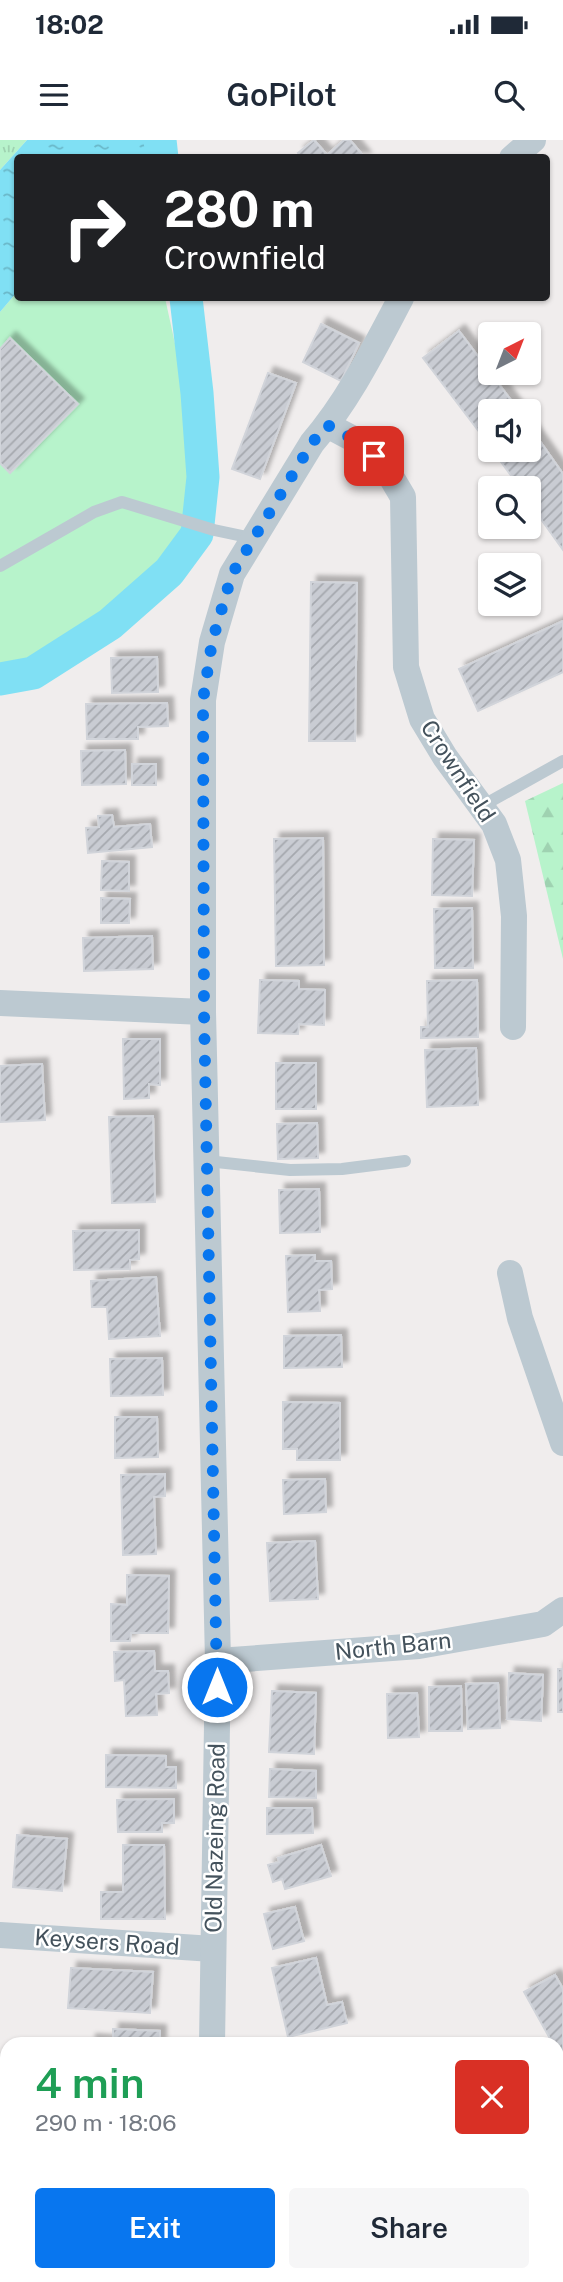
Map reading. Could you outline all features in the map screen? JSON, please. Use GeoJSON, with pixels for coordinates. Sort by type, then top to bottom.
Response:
{"type":"FeatureCollection","features":[{"type":"Feature","properties":{"kind":"street"},"geometry":{"type":"LineString","coordinates":[[517,154],[533,140]]}},
{"type":"Feature","properties":{"kind":"street","name":"Old Nazeing Road"},"geometry":{"type":"LineString","coordinates":[[212,2037],[218,1661],[204,1012],[203,700],[212,642],[232,574],[312,443],[327,425],[370,356],[399,301]]}},
{"type":"Feature","properties":{"kind":"street","name":"Crownfield"},"geometry":{"type":"LineString","coordinates":[[327,425],[361,443],[387,470],[403,497],[406,667],[422,719],[444,757],[494,824],[508,860],[514,916],[513,1027]]}},
{"type":"Feature","properties":{"kind":"street"},"geometry":{"type":"LineString","coordinates":[[0,1003],[204,1012]]}},
{"type":"Feature","properties":{"kind":"street"},"geometry":{"type":"LineString","coordinates":[[510,1273],[520,1318],[563,1443]]}},
{"type":"Feature","properties":{"kind":"street","name":"North Barn"},"geometry":{"type":"LineString","coordinates":[[218,1661],[419,1646],[543,1624],[563,1610]]}},
{"type":"Feature","properties":{"kind":"street","name":"Keysers Road"},"geometry":{"type":"LineString","coordinates":[[0,1936],[213,1949]]}},
{"type":"Feature","properties":{"kind":"lane"},"geometry":{"type":"LineString","coordinates":[[0,566],[94,512],[122,502],[214,530],[252,538]]}},
{"type":"Feature","properties":{"kind":"lane"},"geometry":{"type":"LineString","coordinates":[[482,806],[563,761]]}},
{"type":"Feature","properties":{"kind":"lane"},"geometry":{"type":"LineString","coordinates":[[207,1161],[290,1170],[341,1169],[405,1161]]}},
{"type":"Feature","properties":{"kind":"green space"},"geometry":{"type":"Polygon","coordinates":[[[0,140],[27,140],[14,154],[0,170],[0,140]]]}},
{"type":"Feature","properties":{"kind":"green space"},"geometry":{"type":"Polygon","coordinates":[[[14,296],[14,301],[166,301],[186,394],[188,531],[156,572],[108,611],[51,650],[0,670],[0,312],[14,296]]]}},
{"type":"Feature","properties":{"kind":"green space"},"geometry":{"type":"Polygon","coordinates":[[[563,783],[563,959],[525,801],[563,783]]]}},
{"type":"Feature","properties":{"kind":"water"},"geometry":{"type":"Polygon","coordinates":[[[27,140],[160,140],[146,154],[14,154],[27,140]]]}},
{"type":"Feature","properties":{"kind":"water"},"geometry":{"type":"Polygon","coordinates":[[[14,154],[14,296],[0,312],[0,170],[14,154]]]}},
{"type":"Feature","properties":{"kind":"building"},"geometry":{"type":"Polygon","coordinates":[[[314,140],[326,154],[299,154],[314,140]]]}},
{"type":"Feature","properties":{"kind":"building"},"geometry":{"type":"Polygon","coordinates":[[[344,140],[350,140],[362,154],[328,154],[344,140]]]}},
{"type":"Feature","properties":{"kind":"building"},"geometry":{"type":"Polygon","coordinates":[[[321,324],[359,343],[341,381],[303,362],[321,324]]]}},
{"type":"Feature","properties":{"kind":"building"},"geometry":{"type":"Polygon","coordinates":[[[459,331],[478,356],[478,385],[500,385],[510,399],[478,399],[478,430],[423,358],[459,331]]]}},
{"type":"Feature","properties":{"kind":"building"},"geometry":{"type":"Polygon","coordinates":[[[10,338],[78,404],[10,473],[0,463],[0,349],[10,338]]]}},
{"type":"Feature","properties":{"kind":"building"},"geometry":{"type":"Polygon","coordinates":[[[268,373],[296,383],[260,479],[232,469],[268,373]]]}},
{"type":"Feature","properties":{"kind":"building"},"geometry":{"type":"Polygon","coordinates":[[[541,443],[563,474],[563,550],[541,519],[541,476],[511,476],[501,462],[541,462],[541,443]]]}},
{"type":"Feature","properties":{"kind":"building"},"geometry":{"type":"Polygon","coordinates":[[[311,582],[357,583],[355,741],[309,741],[311,582]]]}},
{"type":"Feature","properties":{"kind":"building"},"geometry":{"type":"Polygon","coordinates":[[[563,621],[563,672],[478,711],[459,669],[563,621]]]}},
{"type":"Feature","properties":{"kind":"building"},"geometry":{"type":"Polygon","coordinates":[[[157,657],[158,692],[112,693],[111,658],[157,657]]]}},
{"type":"Feature","properties":{"kind":"building"},"geometry":{"type":"Polygon","coordinates":[[[167,703],[168,726],[138,727],[138,739],[87,739],[86,704],[167,703]]]}},
{"type":"Feature","properties":{"kind":"building"},"geometry":{"type":"Polygon","coordinates":[[[125,750],[126,784],[82,785],[81,751],[125,750]]]}},
{"type":"Feature","properties":{"kind":"building"},"geometry":{"type":"Polygon","coordinates":[[[132,764],[156,764],[156,785],[132,785],[132,764]]]}},
{"type":"Feature","properties":{"kind":"building"},"geometry":{"type":"Polygon","coordinates":[[[112,815],[114,827],[150,824],[152,847],[88,853],[86,828],[99,827],[98,816],[112,815]]]}},
{"type":"Feature","properties":{"kind":"building"},"geometry":{"type":"Polygon","coordinates":[[[323,838],[324,965],[276,966],[274,839],[323,838]]]}},
{"type":"Feature","properties":{"kind":"building"},"geometry":{"type":"Polygon","coordinates":[[[433,839],[474,840],[472,896],[432,895],[433,839]]]}},
{"type":"Feature","properties":{"kind":"building"},"geometry":{"type":"Polygon","coordinates":[[[102,861],[129,862],[129,891],[101,890],[102,861]]]}},
{"type":"Feature","properties":{"kind":"building"},"geometry":{"type":"Polygon","coordinates":[[[101,898],[130,899],[129,923],[101,923],[101,898]]]}},
{"type":"Feature","properties":{"kind":"building"},"geometry":{"type":"Polygon","coordinates":[[[472,908],[473,968],[435,968],[434,909],[472,908]]]}},
{"type":"Feature","properties":{"kind":"building"},"geometry":{"type":"Polygon","coordinates":[[[152,936],[153,969],[84,971],[83,938],[152,936]]]}},
{"type":"Feature","properties":{"kind":"building"},"geometry":{"type":"Polygon","coordinates":[[[260,980],[299,981],[299,989],[325,990],[324,1025],[299,1024],[298,1034],[258,1033],[260,980]]]}},
{"type":"Feature","properties":{"kind":"building"},"geometry":{"type":"Polygon","coordinates":[[[477,980],[478,1037],[421,1038],[421,1027],[428,1027],[427,981],[477,980]]]}},
{"type":"Feature","properties":{"kind":"building"},"geometry":{"type":"Polygon","coordinates":[[[123,1039],[160,1039],[160,1085],[149,1084],[149,1098],[124,1099],[123,1039]]]}},
{"type":"Feature","properties":{"kind":"building"},"geometry":{"type":"Polygon","coordinates":[[[476,1048],[478,1105],[427,1107],[425,1050],[476,1048]]]}},
{"type":"Feature","properties":{"kind":"building"},"geometry":{"type":"Polygon","coordinates":[[[276,1063],[316,1063],[316,1109],[276,1109],[276,1063]]]}},
{"type":"Feature","properties":{"kind":"building"},"geometry":{"type":"Polygon","coordinates":[[[42,1064],[45,1120],[0,1122],[0,1066],[42,1064]]]}},
{"type":"Feature","properties":{"kind":"building"},"geometry":{"type":"Polygon","coordinates":[[[153,1116],[155,1202],[112,1203],[109,1117],[153,1116]]]}},
{"type":"Feature","properties":{"kind":"building"},"geometry":{"type":"Polygon","coordinates":[[[317,1123],[318,1158],[278,1159],[277,1124],[317,1123]]]}},
{"type":"Feature","properties":{"kind":"building"},"geometry":{"type":"Polygon","coordinates":[[[319,1189],[320,1232],[280,1233],[279,1190],[319,1189]]]}},
{"type":"Feature","properties":{"kind":"building"},"geometry":{"type":"Polygon","coordinates":[[[139,1230],[139,1259],[130,1260],[130,1269],[74,1270],[73,1231],[139,1230]]]}},
{"type":"Feature","properties":{"kind":"building"},"geometry":{"type":"Polygon","coordinates":[[[315,1255],[315,1261],[331,1261],[332,1289],[319,1290],[320,1311],[288,1312],[286,1256],[315,1255]]]}},
{"type":"Feature","properties":{"kind":"building"},"geometry":{"type":"Polygon","coordinates":[[[156,1277],[160,1336],[109,1339],[107,1307],[92,1307],[91,1281],[156,1277]]]}},
{"type":"Feature","properties":{"kind":"building"},"geometry":{"type":"Polygon","coordinates":[[[341,1335],[342,1367],[284,1368],[284,1336],[341,1335]]]}},
{"type":"Feature","properties":{"kind":"building"},"geometry":{"type":"Polygon","coordinates":[[[162,1358],[163,1395],[111,1396],[110,1359],[162,1358]]]}},
{"type":"Feature","properties":{"kind":"building"},"geometry":{"type":"Polygon","coordinates":[[[283,1402],[340,1403],[340,1460],[297,1460],[297,1449],[283,1449],[283,1402]]]}},
{"type":"Feature","properties":{"kind":"building"},"geometry":{"type":"Polygon","coordinates":[[[115,1417],[157,1417],[158,1457],[115,1458],[115,1417]]]}},
{"type":"Feature","properties":{"kind":"building"},"geometry":{"type":"Polygon","coordinates":[[[165,1474],[165,1496],[154,1497],[156,1554],[123,1555],[121,1475],[165,1474]]]}},
{"type":"Feature","properties":{"kind":"building"},"geometry":{"type":"Polygon","coordinates":[[[325,1479],[326,1512],[284,1514],[283,1480],[325,1479]]]}},
{"type":"Feature","properties":{"kind":"building"},"geometry":{"type":"Polygon","coordinates":[[[315,1541],[318,1599],[270,1601],[267,1543],[315,1541]]]}},
{"type":"Feature","properties":{"kind":"building"},"geometry":{"type":"Polygon","coordinates":[[[127,1575],[169,1576],[168,1633],[131,1633],[130,1641],[111,1641],[111,1604],[127,1605],[127,1575]]]}},
{"type":"Feature","properties":{"kind":"building"},"geometry":{"type":"Polygon","coordinates":[[[154,1651],[155,1671],[168,1671],[169,1693],[156,1694],[157,1715],[126,1716],[124,1680],[115,1681],[114,1652],[154,1651]]]}},
{"type":"Feature","properties":{"kind":"building"},"geometry":{"type":"Polygon","coordinates":[[[558,1669],[563,1669],[563,1712],[558,1712],[558,1669]]]}},
{"type":"Feature","properties":{"kind":"building"},"geometry":{"type":"Polygon","coordinates":[[[509,1673],[543,1675],[541,1721],[507,1719],[509,1673]]]}},
{"type":"Feature","properties":{"kind":"building"},"geometry":{"type":"Polygon","coordinates":[[[498,1683],[500,1728],[468,1729],[466,1684],[498,1683]]]}},
{"type":"Feature","properties":{"kind":"building"},"geometry":{"type":"Polygon","coordinates":[[[461,1686],[462,1731],[429,1731],[429,1687],[461,1686]]]}},
{"type":"Feature","properties":{"kind":"building"},"geometry":{"type":"Polygon","coordinates":[[[272,1691],[316,1693],[314,1754],[269,1752],[272,1691]]]}},
{"type":"Feature","properties":{"kind":"building"},"geometry":{"type":"Polygon","coordinates":[[[417,1693],[419,1737],[388,1738],[387,1694],[417,1693]]]}},
{"type":"Feature","properties":{"kind":"building"},"geometry":{"type":"Polygon","coordinates":[[[106,1755],[166,1756],[166,1767],[176,1767],[176,1788],[106,1787],[106,1755]]]}},
{"type":"Feature","properties":{"kind":"building"},"geometry":{"type":"Polygon","coordinates":[[[270,1769],[316,1771],[316,1798],[269,1797],[270,1769]]]}},
{"type":"Feature","properties":{"kind":"building"},"geometry":{"type":"Polygon","coordinates":[[[174,1799],[174,1823],[162,1823],[162,1832],[118,1832],[117,1800],[174,1799]]]}},
{"type":"Feature","properties":{"kind":"building"},"geometry":{"type":"Polygon","coordinates":[[[267,1808],[312,1808],[313,1833],[267,1834],[267,1808]]]}},
{"type":"Feature","properties":{"kind":"building"},"geometry":{"type":"Polygon","coordinates":[[[17,1835],[67,1839],[62,1891],[13,1887],[17,1835]]]}},
{"type":"Feature","properties":{"kind":"building"},"geometry":{"type":"Polygon","coordinates":[[[123,1845],[164,1845],[165,1919],[101,1919],[101,1892],[123,1892],[123,1845]]]}},
{"type":"Feature","properties":{"kind":"building"},"geometry":{"type":"Polygon","coordinates":[[[321,1845],[331,1876],[285,1889],[282,1879],[273,1882],[268,1865],[279,1862],[278,1858],[321,1845]]]}},
{"type":"Feature","properties":{"kind":"building"},"geometry":{"type":"Polygon","coordinates":[[[295,1907],[304,1941],[273,1949],[264,1914],[295,1907]]]}},
{"type":"Feature","properties":{"kind":"building"},"geometry":{"type":"Polygon","coordinates":[[[316,1958],[327,2005],[342,2002],[347,2023],[288,2037],[272,1968],[316,1958]]]}},
{"type":"Feature","properties":{"kind":"building"},"geometry":{"type":"Polygon","coordinates":[[[71,1968],[153,1972],[150,2013],[68,2008],[71,1968]]]}},
{"type":"Feature","properties":{"kind":"building"},"geometry":{"type":"Polygon","coordinates":[[[555,1975],[563,1989],[563,2037],[549,2037],[524,1992],[555,1975]]]}},
{"type":"Feature","properties":{"kind":"building"},"geometry":{"type":"Polygon","coordinates":[[[113,2029],[160,2031],[160,2037],[113,2037],[113,2029]]]}},
{"type":"Feature","properties":{"kind":"waterway"},"geometry":{"type":"LineString","coordinates":[[160,140],[162,154]]}},
{"type":"Feature","properties":{"kind":"waterway"},"geometry":{"type":"LineString","coordinates":[[0,679],[33,673],[110,624],[169,572],[197,534],[203,477],[186,301]]}},
{"type":"Feature","properties":{"kind":"route"},"geometry":{"type":"LineString","coordinates":[[217,1687],[204,1012],[203,700],[212,642],[232,574],[312,443],[327,425],[361,443],[374,456]]}}]}
